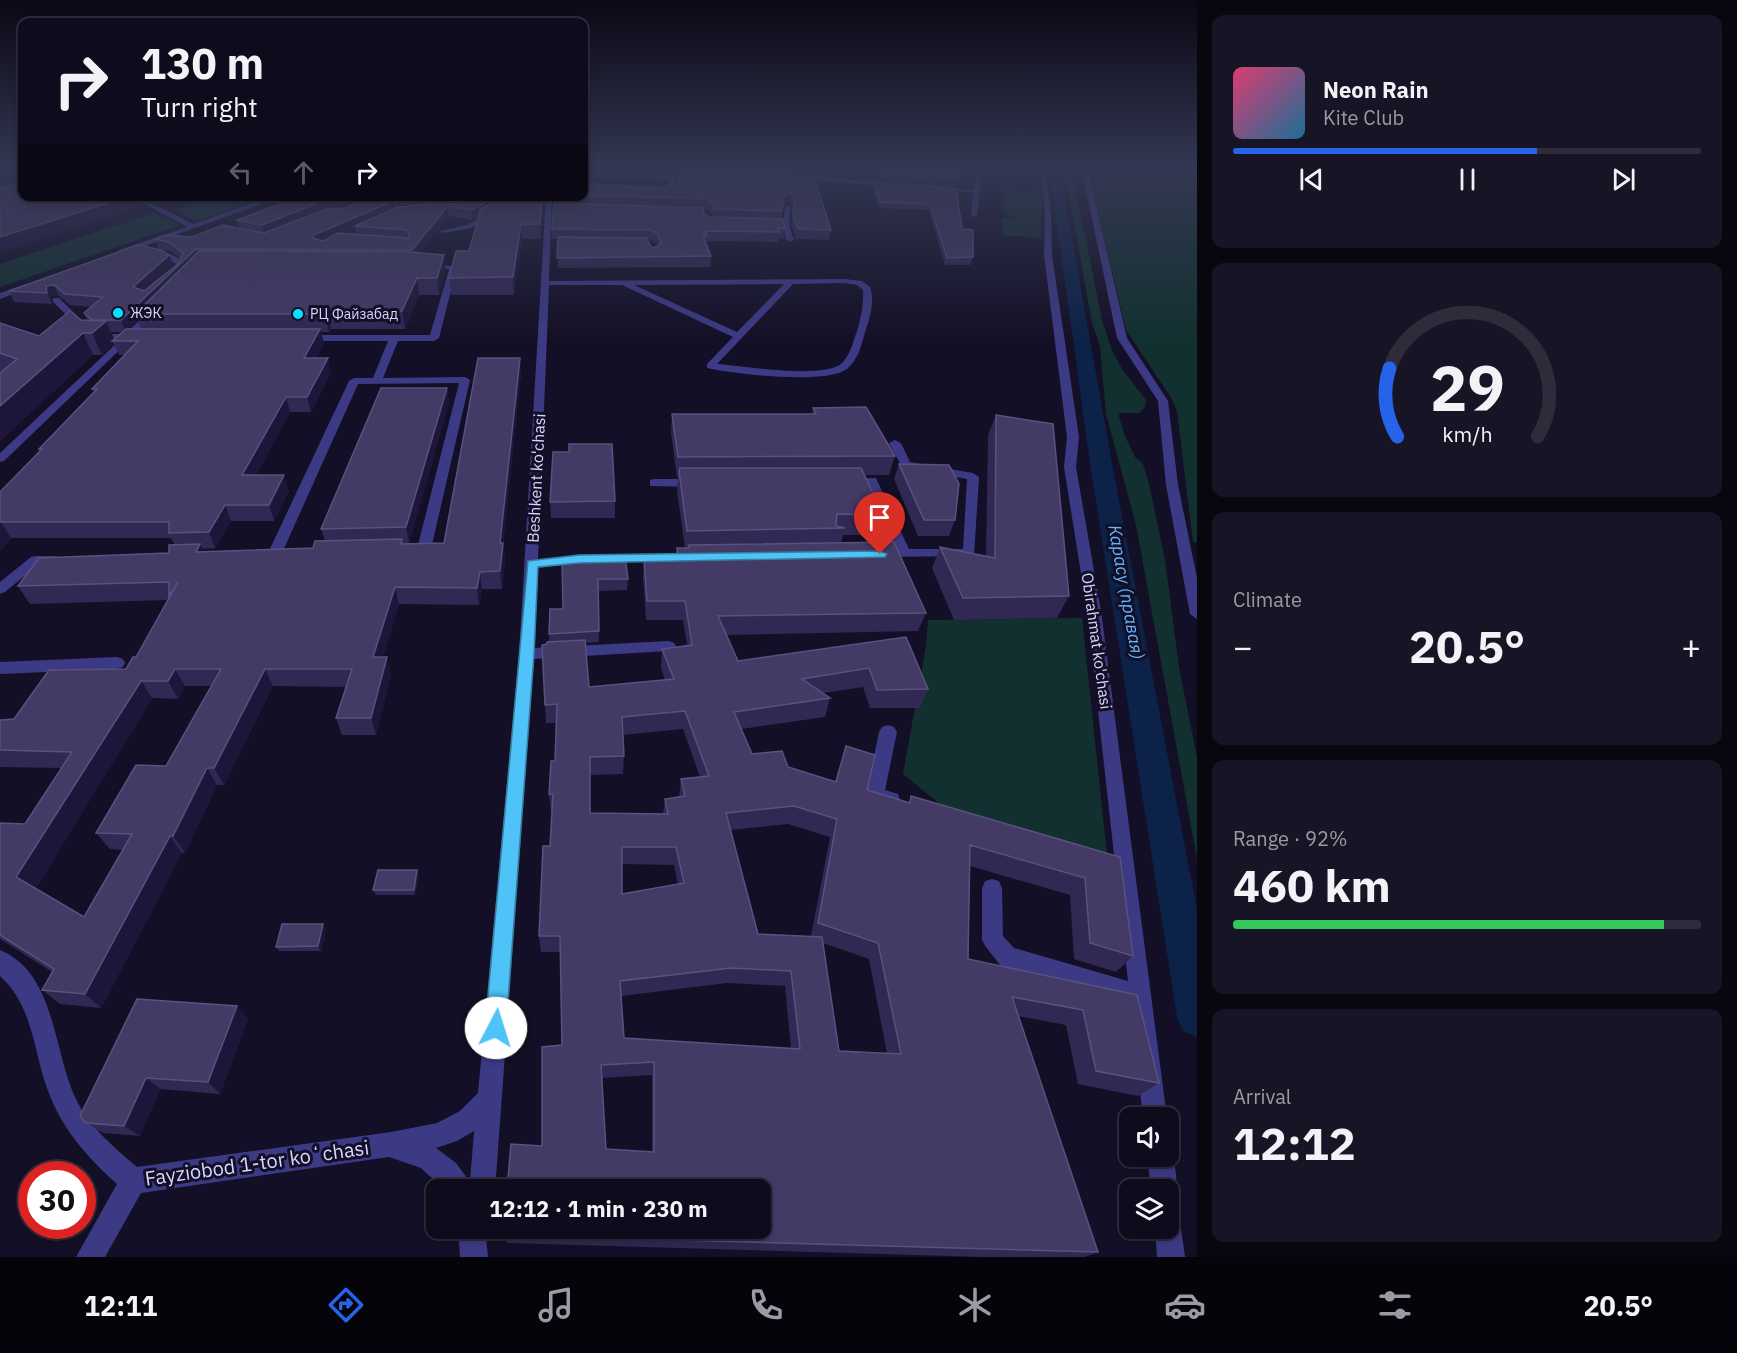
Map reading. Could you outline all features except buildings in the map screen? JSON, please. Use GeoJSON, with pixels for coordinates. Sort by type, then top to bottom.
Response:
{"type":"FeatureCollection","features":[{"type":"Feature","properties":{"kind":"street"},"geometry":{"type":"LineString","coordinates":[[189,225],[194,227]]}},
{"type":"Feature","properties":{"kind":"street"},"geometry":{"type":"LineString","coordinates":[[110,257],[201,225]]}},
{"type":"Feature","properties":{"kind":"street"},"geometry":{"type":"LineString","coordinates":[[444,231],[473,225]]}},
{"type":"Feature","properties":{"kind":"street","name":"Beshkent ko'chasi"},"geometry":{"type":"LineString","coordinates":[[483,1179],[527,654],[545,283],[551,243],[550,225]]}},
{"type":"Feature","properties":{"kind":"street"},"geometry":{"type":"LineString","coordinates":[[775,225],[786,225],[790,240]]}},
{"type":"Feature","properties":{"kind":"street","name":"Obirahmat ko'chasi"},"geometry":{"type":"LineString","coordinates":[[1048,225],[1048,255],[1073,437],[1070,467],[1094,611],[1127,869],[1154,1107]]}},
{"type":"Feature","properties":{"kind":"street"},"geometry":{"type":"LineString","coordinates":[[1097,225],[1122,338],[1163,401],[1172,485],[1197,614]]}},
{"type":"Feature","properties":{"kind":"street"},"geometry":{"type":"LineString","coordinates":[[131,249],[168,256],[180,262],[178,270],[161,284]]}},
{"type":"Feature","properties":{"kind":"street"},"geometry":{"type":"LineString","coordinates":[[290,338],[434,338],[453,267],[414,264]]}},
{"type":"Feature","properties":{"kind":"street"},"geometry":{"type":"LineString","coordinates":[[545,283],[620,281],[791,281],[844,281],[859,283],[867,289],[869,304],[855,351],[843,368],[824,374],[799,374],[710,366],[791,281]]}},
{"type":"Feature","properties":{"kind":"street"},"geometry":{"type":"LineString","coordinates":[[620,281],[738,336]]}},
{"type":"Feature","properties":{"kind":"street"},"geometry":{"type":"LineString","coordinates":[[0,296],[33,284]]}},
{"type":"Feature","properties":{"kind":"street"},"geometry":{"type":"LineString","coordinates":[[56,300],[94,337],[152,337]]}},
{"type":"Feature","properties":{"kind":"street"},"geometry":{"type":"LineString","coordinates":[[0,459],[162,304]]}},
{"type":"Feature","properties":{"kind":"street"},"geometry":{"type":"LineString","coordinates":[[377,381],[394,338]]}},
{"type":"Feature","properties":{"kind":"street"},"geometry":{"type":"LineString","coordinates":[[275,553],[354,381],[465,380],[424,549],[401,549]]}},
{"type":"Feature","properties":{"kind":"street"},"geometry":{"type":"LineString","coordinates":[[869,555],[969,553],[973,477],[906,465],[896,443]]}},
{"type":"Feature","properties":{"kind":"street"},"geometry":{"type":"LineString","coordinates":[[838,482],[872,481],[904,554]]}},
{"type":"Feature","properties":{"kind":"street"},"geometry":{"type":"LineString","coordinates":[[654,483],[712,483]]}},
{"type":"Feature","properties":{"kind":"street"},"geometry":{"type":"LineString","coordinates":[[532,564],[579,559],[707,557]]}},
{"type":"Feature","properties":{"kind":"street"},"geometry":{"type":"LineString","coordinates":[[0,589],[36,560],[72,559]]}},
{"type":"Feature","properties":{"kind":"street"},"geometry":{"type":"LineString","coordinates":[[527,654],[668,646]]}},
{"type":"Feature","properties":{"kind":"street"},"geometry":{"type":"LineString","coordinates":[[0,668],[117,663]]}},
{"type":"Feature","properties":{"kind":"street"},"geometry":{"type":"LineString","coordinates":[[888,732],[875,795],[909,805]]}},
{"type":"Feature","properties":{"kind":"street"},"geometry":{"type":"LineString","coordinates":[[1104,862],[1127,869]]}},
{"type":"Feature","properties":{"kind":"street"},"geometry":{"type":"LineString","coordinates":[[992,888],[993,940],[1008,957],[1141,996]]}},
{"type":"Feature","properties":{"kind":"street"},"geometry":{"type":"LineString","coordinates":[[0,961],[15,972],[36,1003],[61,1093],[78,1126],[102,1154],[133,1181]]}},
{"type":"Feature","properties":{"kind":"street"},"geometry":{"type":"LineString","coordinates":[[389,1144],[442,1136],[455,1130],[480,1110],[490,1098]]}},
{"type":"Feature","properties":{"kind":"street","name":"Fayziobod 1-tor koʻchasi"},"geometry":{"type":"LineString","coordinates":[[90,1257],[133,1181],[389,1144],[425,1155],[441,1166],[452,1179]]}},
{"type":"Feature","properties":{"kind":"street"},"geometry":{"type":"LineString","coordinates":[[473,1239],[475,1257]]}},
{"type":"Feature","properties":{"kind":"street"},"geometry":{"type":"LineString","coordinates":[[475,1257],[477,1239]]}},
{"type":"Feature","properties":{"kind":"street"},"geometry":{"type":"LineString","coordinates":[[1170,1239],[1172,1257]]}},
{"type":"Feature","properties":{"kind":"green space"},"geometry":{"type":"Polygon","coordinates":[[[119,225],[181,225],[0,287],[0,264],[119,225]]]}},
{"type":"Feature","properties":{"kind":"green space"},"geometry":{"type":"Polygon","coordinates":[[[1002,225],[1041,225],[1041,238],[1002,235],[1002,225]]]}},
{"type":"Feature","properties":{"kind":"green space"},"geometry":{"type":"Polygon","coordinates":[[[1074,225],[1083,225],[1102,320],[1112,350],[1122,369],[1146,400],[1145,407],[1140,413],[1118,413],[1135,457],[1143,464],[1165,560],[1179,667],[1197,758],[1197,859],[1136,525],[1106,414],[1100,346],[1092,323],[1074,225]]]}},
{"type":"Feature","properties":{"kind":"green space"},"geometry":{"type":"Polygon","coordinates":[[[1101,225],[1197,225],[1197,542],[1193,542],[1177,411],[1172,399],[1126,330],[1101,225]]]}},
{"type":"Feature","properties":{"kind":"green space"},"geometry":{"type":"Polygon","coordinates":[[[1082,618],[1107,855],[941,805],[903,774],[926,646],[928,620],[1082,618]]]}},
{"type":"Feature","properties":{"kind":"waterway","name":"Карасу (правая)"},"geometry":{"type":"LineString","coordinates":[[1063,225],[1101,463],[1197,1017]]}},
{"type":"Feature","properties":{"kind":"place","name":"ЖЭК"},"geometry":{"type":"Point","coordinates":[118,313]}},
{"type":"Feature","properties":{"kind":"place","name":"РЦ Файзабад"},"geometry":{"type":"Point","coordinates":[298,314]}},
{"type":"Feature","properties":{"kind":"route"},"geometry":{"type":"LineString","coordinates":[[496,1028],[527,654],[532,564],[579,559],[880,554]]}}]}
